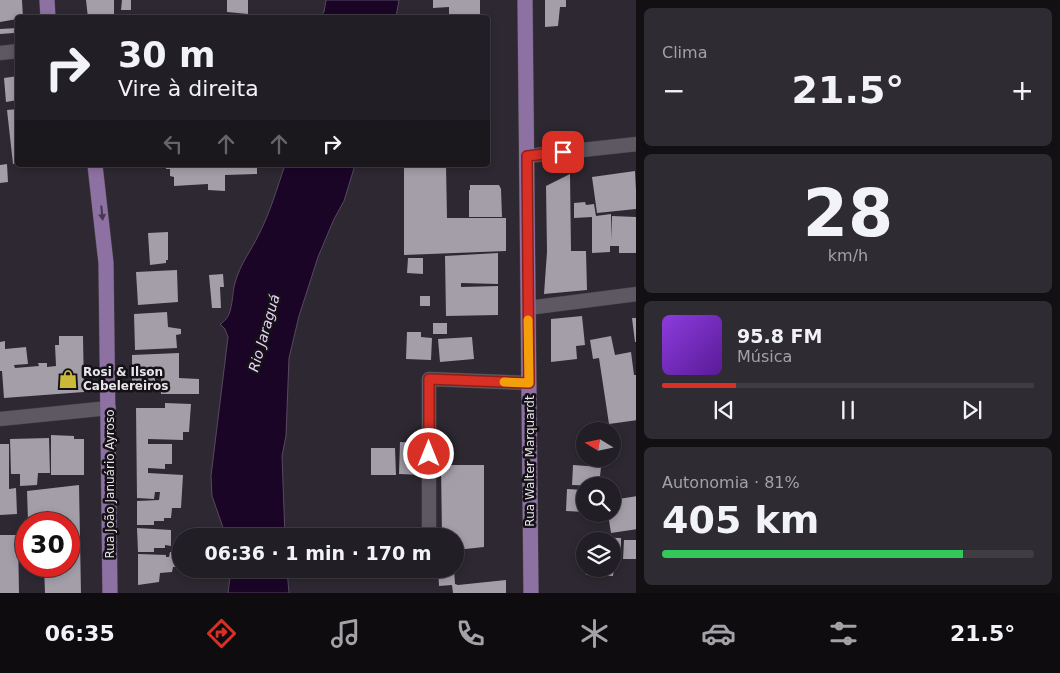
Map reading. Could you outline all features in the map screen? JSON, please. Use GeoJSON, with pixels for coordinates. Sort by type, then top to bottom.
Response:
{"type":"FeatureCollection","features":[{"type":"Feature","properties":{"kind":"main road"},"geometry":{"type":"LineString","coordinates":[[47,0],[48,15]]}},
{"type":"Feature","properties":{"kind":"main road","name":"Rua Walter Marquardt"},"geometry":{"type":"LineString","coordinates":[[525,0],[531,593]]}},
{"type":"Feature","properties":{"kind":"main road","name":"Rua João Januário Ayroso"},"geometry":{"type":"LineString","coordinates":[[95,167],[106,263],[110,593]]}},
{"type":"Feature","properties":{"kind":"street"},"geometry":{"type":"LineString","coordinates":[[0,53],[15,51]]}},
{"type":"Feature","properties":{"kind":"street"},"geometry":{"type":"LineString","coordinates":[[527,156],[636,144]]}},
{"type":"Feature","properties":{"kind":"street"},"geometry":{"type":"LineString","coordinates":[[528,308],[636,294]]}},
{"type":"Feature","properties":{"kind":"street"},"geometry":{"type":"LineString","coordinates":[[429,528],[429,379],[529,383]]}},
{"type":"Feature","properties":{"kind":"street"},"geometry":{"type":"LineString","coordinates":[[0,419],[109,408]]}},
{"type":"Feature","properties":{"kind":"water"},"geometry":{"type":"Polygon","coordinates":[[[326,0],[399,0],[396,15],[322,15],[326,0]]]}},
{"type":"Feature","properties":{"kind":"water","name":"Rio Jaraguá"},"geometry":{"type":"Polygon","coordinates":[[[284,167],[354,167],[344,201],[318,257],[299,316],[289,358],[286,436],[282,456],[285,528],[223,528],[212,496],[211,476],[228,337],[225,329],[220,324],[228,317],[237,276],[267,218],[284,167]]]}},
{"type":"Feature","properties":{"kind":"water"},"geometry":{"type":"Polygon","coordinates":[[[230,578],[288,578],[289,593],[228,593],[230,578]]]}},
{"type":"Feature","properties":{"kind":"building"},"geometry":{"type":"Polygon","coordinates":[[[0,0],[22,0],[23,15],[15,15],[15,19],[0,22],[0,0]]]}},
{"type":"Feature","properties":{"kind":"building"},"geometry":{"type":"Polygon","coordinates":[[[86,0],[114,0],[114,15],[88,15],[86,0]]]}},
{"type":"Feature","properties":{"kind":"building"},"geometry":{"type":"Polygon","coordinates":[[[122,0],[131,0],[131,10],[121,10],[122,0]]]}},
{"type":"Feature","properties":{"kind":"building"},"geometry":{"type":"Polygon","coordinates":[[[227,0],[248,0],[248,14],[227,12],[227,0]]]}},
{"type":"Feature","properties":{"kind":"building"},"geometry":{"type":"Polygon","coordinates":[[[433,0],[480,0],[480,15],[449,15],[449,7],[433,8],[433,0]]]}},
{"type":"Feature","properties":{"kind":"building"},"geometry":{"type":"Polygon","coordinates":[[[545,0],[566,0],[566,7],[560,7],[558,26],[545,27],[545,0]]]}},
{"type":"Feature","properties":{"kind":"building"},"geometry":{"type":"Polygon","coordinates":[[[15,28],[15,34],[0,34],[0,29],[15,28]]]}},
{"type":"Feature","properties":{"kind":"building"},"geometry":{"type":"Polygon","coordinates":[[[15,76],[15,100],[6,102],[4,78],[15,76]]]}},
{"type":"Feature","properties":{"kind":"building"},"geometry":{"type":"Polygon","coordinates":[[[15,109],[15,164],[13,164],[7,110],[15,109]]]}},
{"type":"Feature","properties":{"kind":"building"},"geometry":{"type":"Polygon","coordinates":[[[7,164],[8,182],[0,183],[0,165],[7,164]]]}},
{"type":"Feature","properties":{"kind":"building"},"geometry":{"type":"Polygon","coordinates":[[[166,167],[257,167],[257,174],[225,175],[225,191],[208,190],[208,184],[174,186],[174,177],[170,176],[170,169],[166,169],[166,167]]]}},
{"type":"Feature","properties":{"kind":"building"},"geometry":{"type":"Polygon","coordinates":[[[404,167],[446,167],[447,218],[506,218],[506,251],[404,255],[404,167]]]}},
{"type":"Feature","properties":{"kind":"building"},"geometry":{"type":"Polygon","coordinates":[[[635,171],[636,209],[597,213],[592,177],[635,171]]]}},
{"type":"Feature","properties":{"kind":"building"},"geometry":{"type":"Polygon","coordinates":[[[570,174],[571,251],[586,251],[587,290],[544,294],[547,252],[546,186],[570,174]]]}},
{"type":"Feature","properties":{"kind":"building"},"geometry":{"type":"Polygon","coordinates":[[[470,185],[499,185],[501,189],[502,217],[469,217],[470,185]]]}},
{"type":"Feature","properties":{"kind":"building"},"geometry":{"type":"Polygon","coordinates":[[[585,202],[586,205],[594,204],[596,216],[611,214],[611,240],[612,216],[636,217],[636,253],[619,253],[619,246],[610,246],[610,252],[592,253],[592,217],[574,218],[574,203],[585,202]]]}},
{"type":"Feature","properties":{"kind":"building"},"geometry":{"type":"Polygon","coordinates":[[[168,232],[168,260],[166,260],[166,263],[150,265],[148,233],[168,232]]]}},
{"type":"Feature","properties":{"kind":"building"},"geometry":{"type":"Polygon","coordinates":[[[498,253],[498,284],[461,283],[461,287],[498,286],[498,315],[446,316],[445,256],[498,253]]]}},
{"type":"Feature","properties":{"kind":"building"},"geometry":{"type":"Polygon","coordinates":[[[408,258],[423,258],[423,274],[407,273],[408,258]]]}},
{"type":"Feature","properties":{"kind":"building"},"geometry":{"type":"Polygon","coordinates":[[[177,270],[178,302],[138,305],[136,272],[177,270]]]}},
{"type":"Feature","properties":{"kind":"building"},"geometry":{"type":"Polygon","coordinates":[[[223,274],[224,287],[220,287],[221,308],[212,308],[209,275],[223,274]]]}},
{"type":"Feature","properties":{"kind":"building"},"geometry":{"type":"Polygon","coordinates":[[[420,296],[430,296],[430,306],[420,306],[420,296]]]}},
{"type":"Feature","properties":{"kind":"building"},"geometry":{"type":"Polygon","coordinates":[[[167,312],[168,327],[181,329],[181,334],[176,335],[177,348],[135,350],[134,314],[167,312]]]}},
{"type":"Feature","properties":{"kind":"building"},"geometry":{"type":"Polygon","coordinates":[[[582,316],[585,345],[576,346],[577,359],[551,362],[551,319],[582,316]]]}},
{"type":"Feature","properties":{"kind":"building"},"geometry":{"type":"Polygon","coordinates":[[[632,318],[636,318],[635,342],[632,318]]]}},
{"type":"Feature","properties":{"kind":"building"},"geometry":{"type":"Polygon","coordinates":[[[433,323],[447,323],[447,334],[433,334],[433,323]]]}},
{"type":"Feature","properties":{"kind":"building"},"geometry":{"type":"Polygon","coordinates":[[[407,332],[421,332],[421,337],[432,338],[431,360],[406,359],[407,332]]]}},
{"type":"Feature","properties":{"kind":"building"},"geometry":{"type":"Polygon","coordinates":[[[59,336],[83,336],[84,392],[4,398],[2,371],[0,371],[0,342],[5,341],[5,349],[26,347],[28,364],[14,365],[15,368],[39,366],[38,363],[47,363],[47,367],[56,366],[55,345],[59,345],[59,336]]]}},
{"type":"Feature","properties":{"kind":"building"},"geometry":{"type":"Polygon","coordinates":[[[611,336],[615,355],[631,352],[634,375],[636,375],[636,420],[609,422],[599,358],[593,359],[590,340],[611,336]]]}},
{"type":"Feature","properties":{"kind":"building"},"geometry":{"type":"Polygon","coordinates":[[[472,337],[474,359],[440,362],[438,339],[472,337]]]}},
{"type":"Feature","properties":{"kind":"building"},"geometry":{"type":"Polygon","coordinates":[[[179,353],[179,378],[199,379],[199,394],[161,394],[161,378],[155,378],[155,385],[132,385],[132,355],[179,353]]]}},
{"type":"Feature","properties":{"kind":"building"},"geometry":{"type":"Polygon","coordinates":[[[165,403],[191,404],[189,432],[183,432],[183,440],[148,439],[148,444],[172,444],[172,464],[165,464],[165,469],[148,468],[148,473],[183,475],[181,508],[172,508],[171,518],[164,518],[164,521],[154,521],[154,525],[137,525],[137,501],[159,500],[160,492],[155,492],[154,499],[137,498],[136,408],[165,408],[165,403]]]}},
{"type":"Feature","properties":{"kind":"building"},"geometry":{"type":"Polygon","coordinates":[[[51,435],[74,436],[74,439],[84,439],[84,475],[51,475],[51,435]]]}},
{"type":"Feature","properties":{"kind":"building"},"geometry":{"type":"Polygon","coordinates":[[[49,438],[50,473],[38,473],[37,485],[20,486],[20,474],[11,474],[10,439],[49,438]]]}},
{"type":"Feature","properties":{"kind":"building"},"geometry":{"type":"Polygon","coordinates":[[[400,442],[425,443],[424,475],[399,474],[400,442]]]}},
{"type":"Feature","properties":{"kind":"building"},"geometry":{"type":"Polygon","coordinates":[[[0,444],[9,444],[9,489],[16,488],[17,512],[15,514],[0,515],[0,444]]]}},
{"type":"Feature","properties":{"kind":"building"},"geometry":{"type":"Polygon","coordinates":[[[371,448],[395,448],[396,475],[371,475],[371,448]]]}},
{"type":"Feature","properties":{"kind":"building"},"geometry":{"type":"Polygon","coordinates":[[[441,465],[484,465],[484,547],[464,549],[464,528],[442,528],[441,465]]]}},
{"type":"Feature","properties":{"kind":"building"},"geometry":{"type":"Polygon","coordinates":[[[573,465],[576,465],[576,468],[601,468],[600,477],[576,477],[576,485],[572,485],[573,465]]]}},
{"type":"Feature","properties":{"kind":"building"},"geometry":{"type":"Polygon","coordinates":[[[79,485],[80,512],[28,512],[27,491],[79,485]]]}},
{"type":"Feature","properties":{"kind":"building"},"geometry":{"type":"Polygon","coordinates":[[[567,489],[576,490],[576,512],[566,511],[567,489]]]}},
{"type":"Feature","properties":{"kind":"building"},"geometry":{"type":"Polygon","coordinates":[[[636,496],[636,529],[611,532],[609,522],[621,522],[621,499],[636,496]]]}},
{"type":"Feature","properties":{"kind":"building"},"geometry":{"type":"Polygon","coordinates":[[[137,528],[171,530],[171,546],[165,545],[165,548],[154,548],[154,552],[138,552],[137,528]]]}},
{"type":"Feature","properties":{"kind":"building"},"geometry":{"type":"Polygon","coordinates":[[[0,535],[15,535],[15,577],[19,577],[19,593],[0,593],[0,535]]]}},
{"type":"Feature","properties":{"kind":"building"},"geometry":{"type":"Polygon","coordinates":[[[80,539],[81,593],[45,593],[44,577],[80,577],[80,539]]]}},
{"type":"Feature","properties":{"kind":"building"},"geometry":{"type":"Polygon","coordinates":[[[624,540],[636,540],[636,559],[623,559],[624,540]]]}},
{"type":"Feature","properties":{"kind":"building"},"geometry":{"type":"Polygon","coordinates":[[[170,552],[172,552],[172,572],[160,573],[159,582],[138,585],[138,554],[166,555],[166,557],[169,557],[170,552]]]}},
{"type":"Feature","properties":{"kind":"building"},"geometry":{"type":"Polygon","coordinates":[[[439,578],[455,578],[455,584],[458,585],[506,580],[506,593],[453,593],[452,585],[439,586],[439,578]]]}},
{"type":"Feature","properties":{"kind":"slow traffic"},"geometry":{"type":"LineString","coordinates":[[504,382],[529,383],[528,320]]}},
{"type":"Feature","properties":{"kind":"place","name":"Rosi & Ilson Cabelereiros"},"geometry":{"type":"Point","coordinates":[68,379]}},
{"type":"Feature","properties":{"kind":"route"},"geometry":{"type":"LineString","coordinates":[[429,454],[429,379],[529,383],[527,156],[563,152]]}}]}
